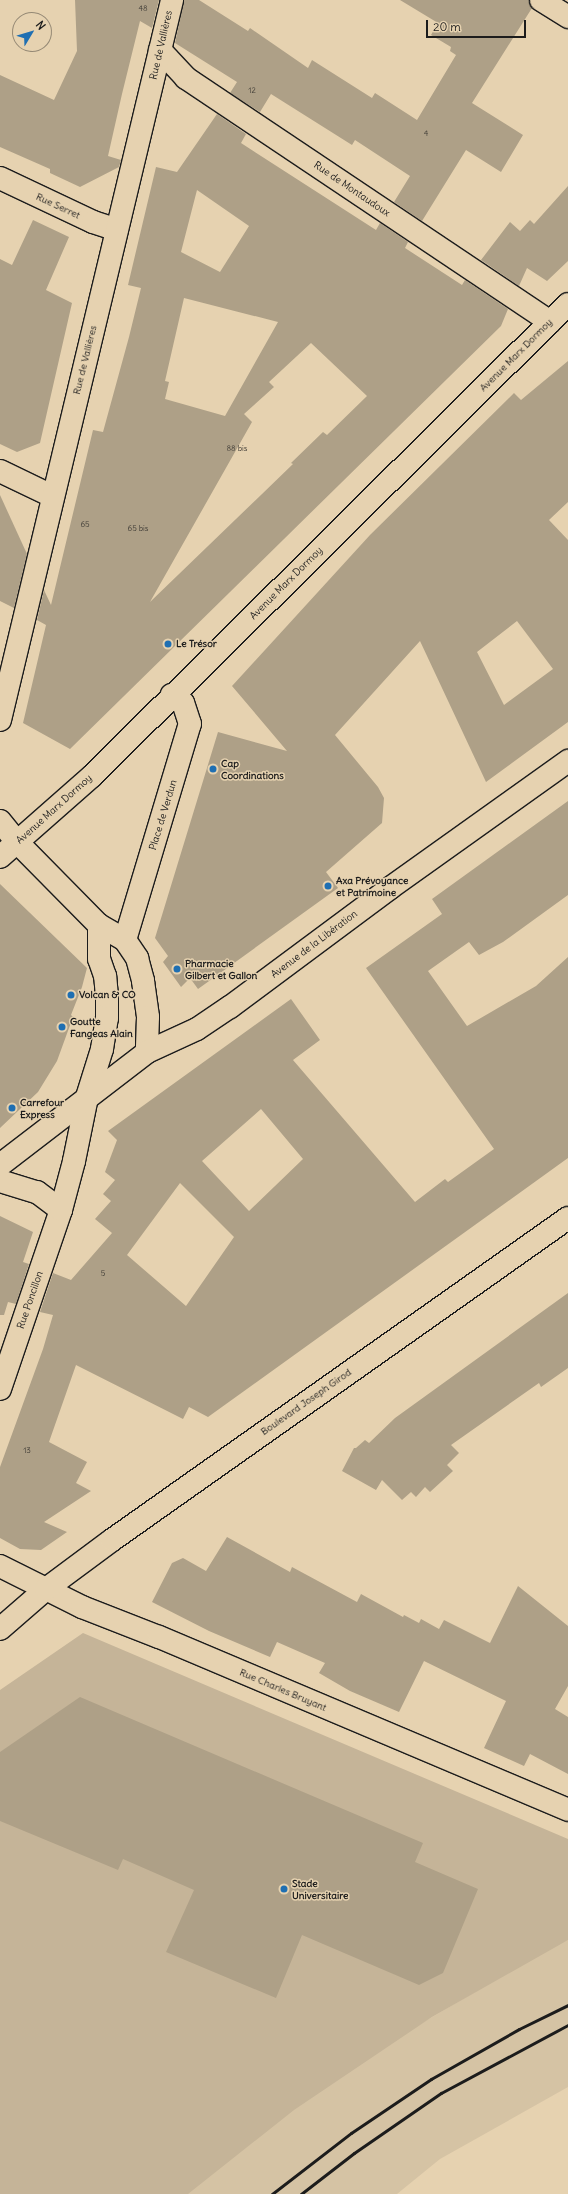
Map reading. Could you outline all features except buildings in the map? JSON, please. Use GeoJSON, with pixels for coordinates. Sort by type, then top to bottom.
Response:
{"type":"FeatureCollection","features":[{"type":"Feature","properties":{"kind":"street","name":"Rue de Vallières"},"geometry":{"type":"LineString","coordinates":[[0,720],[52,496],[172,0]]}},
{"type":"Feature","properties":{"kind":"street"},"geometry":{"type":"LineString","coordinates":[[541,0],[568,17]]}},
{"type":"Feature","properties":{"kind":"street","name":"Rue de Montaudoux"},"geometry":{"type":"LineString","coordinates":[[160,50],[186,78],[550,322]]}},
{"type":"Feature","properties":{"kind":"street","name":"Rue Serret"},"geometry":{"type":"LineString","coordinates":[[0,178],[93,222],[117,230]]}},
{"type":"Feature","properties":{"kind":"street","name":"Avenue Marx Dormoy"},"geometry":{"type":"LineString","coordinates":[[0,857],[9,840],[66,800],[568,304]]}},
{"type":"Feature","properties":{"kind":"street"},"geometry":{"type":"LineString","coordinates":[[0,471],[52,496]]}},
{"type":"Feature","properties":{"kind":"street","name":"Place de Verdun"},"geometry":{"type":"LineString","coordinates":[[125,940],[190,724],[182,704],[172,695]]}},
{"type":"Feature","properties":{"kind":"street","name":"Avenue de la Libération"},"geometry":{"type":"LineString","coordinates":[[0,1165],[147,1052],[197,1029],[230,1007],[390,888],[568,761]]}},
{"type":"Feature","properties":{"kind":"street"},"geometry":{"type":"LineString","coordinates":[[0,821],[9,840],[99,925],[125,940],[137,958],[148,1016],[147,1052]]}},
{"type":"Feature","properties":{"kind":"street"},"geometry":{"type":"LineString","coordinates":[[88,1097],[102,1049],[107,1018],[105,976],[99,959],[99,925]]}},
{"type":"Feature","properties":{"kind":"street","name":"Rue Poncillon"},"geometry":{"type":"LineString","coordinates":[[0,1390],[61,1210],[74,1161],[88,1097]]}},
{"type":"Feature","properties":{"kind":"street"},"geometry":{"type":"LineString","coordinates":[[0,1181],[37,1192],[61,1210]]}},
{"type":"Feature","properties":{"kind":"street","name":"Boulevard Joseph Girod"},"geometry":{"type":"LineString","coordinates":[[46,1589],[568,1218]]}},
{"type":"Feature","properties":{"kind":"street","name":"Rue Charles Bruyant"},"geometry":{"type":"LineString","coordinates":[[0,1566],[96,1613],[158,1637],[568,1810]]}},
{"type":"Feature","properties":{"kind":"street"},"geometry":{"type":"LineString","coordinates":[[0,1629],[46,1589]]}},
{"type":"Feature","properties":{"kind":"shaded area","name":"Stade Universitaire"},"geometry":{"type":"Polygon","coordinates":[[[83,1633],[568,1839],[568,1940],[432,2017],[294,2110],[188,2194],[0,2194],[0,1690],[83,1633]]]}},
{"type":"Feature","properties":{"kind":"shaded area"},"geometry":{"type":"Polygon","coordinates":[[[568,1940],[568,2087],[440,2159],[397,2194],[186,2194],[308,2096],[395,2039],[551,1947],[568,1940]]]}},
{"type":"Feature","properties":{"kind":"railway"},"geometry":{"type":"LineString","coordinates":[[272,2194],[351,2133],[431,2079],[519,2029],[568,2005]]}},
{"type":"Feature","properties":{"kind":"railway"},"geometry":{"type":"LineString","coordinates":[[301,2194],[354,2153],[441,2093],[568,2025]]}},
{"type":"Feature","properties":{"kind":"place","name":"Le Trésor"},"geometry":{"type":"Point","coordinates":[168,644]}},
{"type":"Feature","properties":{"kind":"place","name":"Cap Coordinations"},"geometry":{"type":"Point","coordinates":[213,769]}},
{"type":"Feature","properties":{"kind":"place","name":"Axa Prévoyance et Patrimoine"},"geometry":{"type":"Point","coordinates":[328,886]}},
{"type":"Feature","properties":{"kind":"place","name":"Pharmacie Gilbert et Gallon"},"geometry":{"type":"Point","coordinates":[177,969]}},
{"type":"Feature","properties":{"kind":"place","name":"Volcan & CO"},"geometry":{"type":"Point","coordinates":[71,995]}},
{"type":"Feature","properties":{"kind":"place","name":"Goutte Fangeas Alain"},"geometry":{"type":"Point","coordinates":[62,1027]}},
{"type":"Feature","properties":{"kind":"place","name":"Carrefour Express"},"geometry":{"type":"Point","coordinates":[12,1108]}},
{"type":"Feature","properties":{"kind":"place","name":"Stade Universitaire"},"geometry":{"type":"Point","coordinates":[284,1889]}}]}
